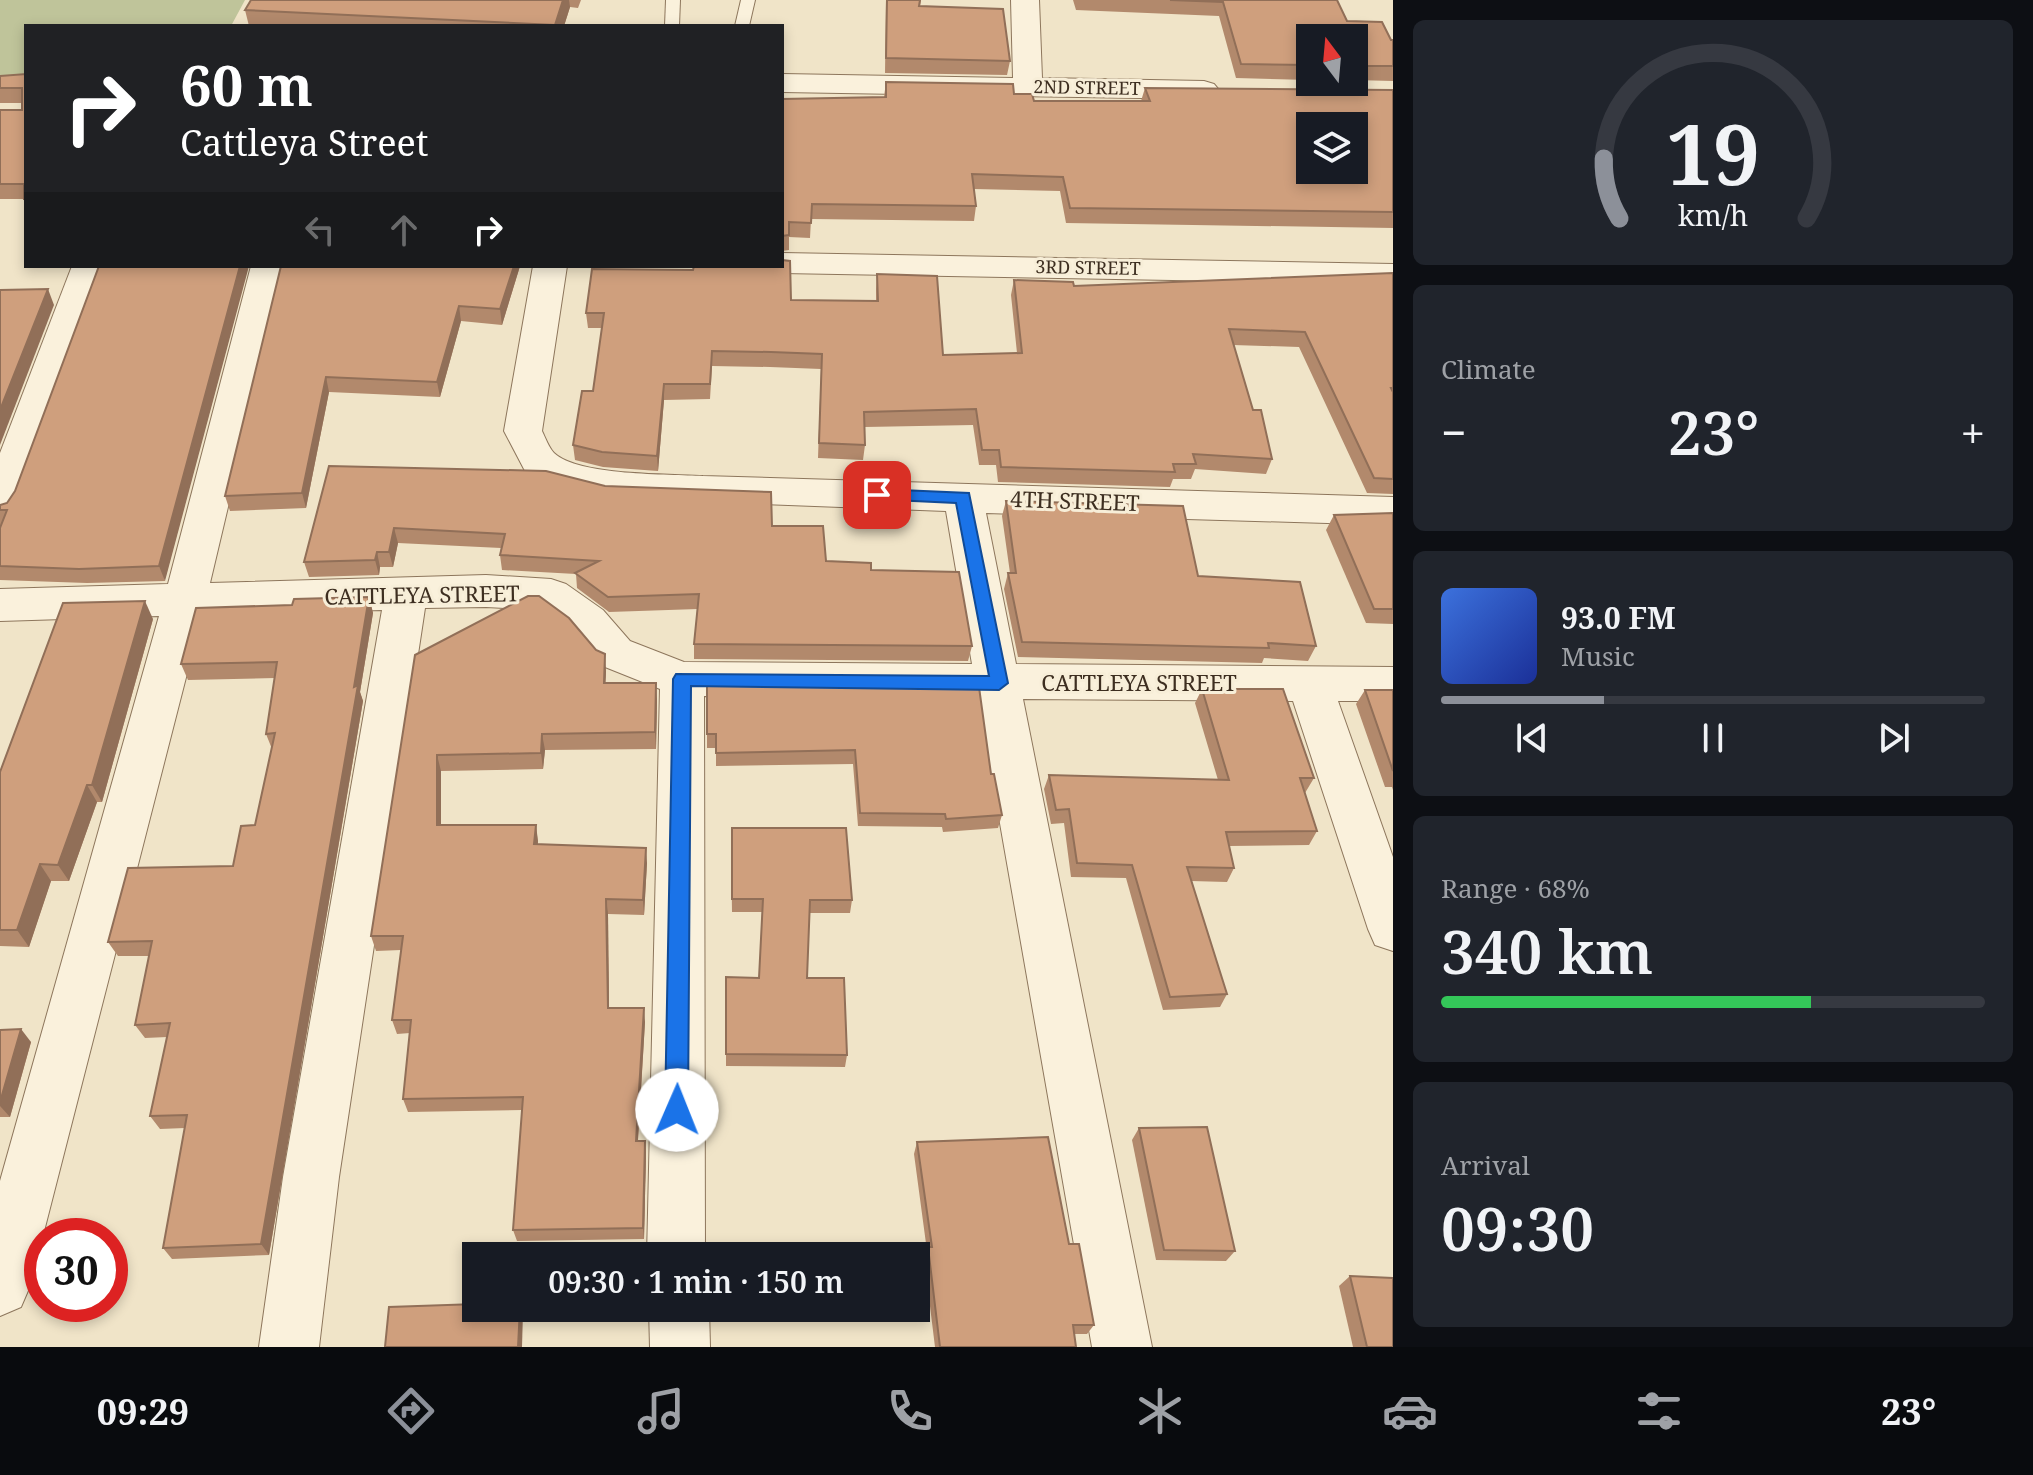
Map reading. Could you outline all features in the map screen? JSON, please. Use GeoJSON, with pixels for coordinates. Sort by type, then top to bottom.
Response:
{"type":"FeatureCollection","features":[{"type":"Feature","properties":{"kind":"street"},"geometry":{"type":"LineString","coordinates":[[1025,0],[1028,88]]}},
{"type":"Feature","properties":{"kind":"street","name":"2ND STREET"},"geometry":{"type":"LineString","coordinates":[[784,83],[1234,91]]}},
{"type":"Feature","properties":{"kind":"street","name":"3RD STREET"},"geometry":{"type":"LineString","coordinates":[[784,263],[1393,274]]}},
{"type":"Feature","properties":{"kind":"street"},"geometry":{"type":"LineString","coordinates":[[0,505],[88,268]]}},
{"type":"Feature","properties":{"kind":"street"},"geometry":{"type":"LineString","coordinates":[[0,1286],[185,600],[268,268]]}},
{"type":"Feature","properties":{"kind":"street","name":"4TH STREET"},"geometry":{"type":"LineString","coordinates":[[550,268],[523,431],[539,462],[567,476],[606,484],[703,490],[1393,511]]}},
{"type":"Feature","properties":{"kind":"street"},"geometry":{"type":"LineString","coordinates":[[963,497],[1122,1347]]}},
{"type":"Feature","properties":{"kind":"street","name":"CATTLEYA STREET"},"geometry":{"type":"LineString","coordinates":[[0,605],[486,591],[551,595],[588,621],[615,653],[682,679],[1393,684]]}},
{"type":"Feature","properties":{"kind":"street"},"geometry":{"type":"LineString","coordinates":[[289,1347],[311,1177],[406,593]]}},
{"type":"Feature","properties":{"kind":"street"},"geometry":{"type":"LineString","coordinates":[[676,1242],[682,679]]}},
{"type":"Feature","properties":{"kind":"street"},"geometry":{"type":"LineString","coordinates":[[1310,684],[1393,929]]}},
{"type":"Feature","properties":{"kind":"street"},"geometry":{"type":"LineString","coordinates":[[679,1322],[680,1347]]}},
{"type":"Feature","properties":{"kind":"lane"},"geometry":{"type":"LineString","coordinates":[[672,24],[673,0]]}},
{"type":"Feature","properties":{"kind":"lane"},"geometry":{"type":"LineString","coordinates":[[742,24],[748,0]]}},
{"type":"Feature","properties":{"kind":"green space"},"geometry":{"type":"Polygon","coordinates":[[[0,0],[245,0],[232,24],[24,24],[24,88],[0,88],[0,0]]]}},
{"type":"Feature","properties":{"kind":"building"},"geometry":{"type":"Polygon","coordinates":[[[251,0],[563,0],[555,24],[245,10],[251,0]]]}},
{"type":"Feature","properties":{"kind":"building"},"geometry":{"type":"Polygon","coordinates":[[[887,0],[920,0],[919,6],[1003,9],[1010,61],[886,58],[887,0]]]}},
{"type":"Feature","properties":{"kind":"building"},"geometry":{"type":"Polygon","coordinates":[[[1170,0],[1337,0],[1347,21],[1382,22],[1393,40],[1393,66],[1368,66],[1368,24],[1296,24],[1296,65],[1241,64],[1223,2],[1170,0]]]}},
{"type":"Feature","properties":{"kind":"building"},"geometry":{"type":"Polygon","coordinates":[[[24,74],[24,184],[0,184],[0,110],[22,110],[22,88],[0,88],[0,76],[24,74]]]}},
{"type":"Feature","properties":{"kind":"building"},"geometry":{"type":"Polygon","coordinates":[[[886,82],[1013,84],[1014,94],[1032,94],[1034,101],[1150,101],[1145,88],[1296,89],[1296,96],[1368,96],[1368,90],[1393,90],[1393,212],[1070,208],[1063,177],[972,174],[976,206],[812,204],[811,223],[789,222],[789,235],[784,236],[784,99],[886,97],[886,82]]]}},
{"type":"Feature","properties":{"kind":"building"},"geometry":{"type":"Polygon","coordinates":[[[784,260],[790,261],[791,300],[878,301],[877,274],[937,276],[943,355],[1022,353],[1014,280],[1073,282],[1074,286],[1393,273],[1393,479],[1374,478],[1305,332],[1229,329],[1253,410],[1261,410],[1272,459],[1193,454],[1196,464],[1173,464],[1175,472],[1001,467],[999,450],[982,450],[976,409],[864,412],[865,445],[819,443],[822,354],[771,352],[712,351],[710,384],[664,384],[657,456],[602,452],[573,445],[582,391],[593,391],[604,313],[586,313],[592,269],[784,268],[784,260]]]}},
{"type":"Feature","properties":{"kind":"building"},"geometry":{"type":"Polygon","coordinates":[[[98,268],[239,268],[159,566],[79,569],[0,566],[0,528],[7,510],[0,510],[0,505],[7,503],[15,491],[98,268]]]}},
{"type":"Feature","properties":{"kind":"building"},"geometry":{"type":"Polygon","coordinates":[[[281,268],[513,268],[500,309],[459,306],[437,382],[326,377],[302,493],[225,496],[281,268]]]}},
{"type":"Feature","properties":{"kind":"building"},"geometry":{"type":"Polygon","coordinates":[[[48,289],[0,410],[0,290],[48,289]]]}},
{"type":"Feature","properties":{"kind":"building"},"geometry":{"type":"Polygon","coordinates":[[[329,466],[546,471],[605,486],[771,492],[772,526],[823,526],[826,561],[871,563],[871,570],[959,572],[972,646],[694,644],[699,594],[608,597],[575,573],[599,561],[500,555],[505,534],[394,528],[389,552],[377,552],[375,560],[304,562],[329,466]]]}},
{"type":"Feature","properties":{"kind":"building"},"geometry":{"type":"Polygon","coordinates":[[[1006,501],[1183,506],[1198,576],[1300,582],[1316,646],[1268,643],[1269,648],[1022,642],[1008,573],[1016,573],[1006,501]]]}},
{"type":"Feature","properties":{"kind":"building"},"geometry":{"type":"Polygon","coordinates":[[[1393,513],[1393,609],[1374,609],[1334,515],[1393,513]]]}},
{"type":"Feature","properties":{"kind":"building"},"geometry":{"type":"Polygon","coordinates":[[[528,596],[539,596],[569,618],[596,650],[605,654],[604,683],[656,683],[655,732],[542,734],[541,753],[437,755],[437,825],[536,825],[534,844],[646,848],[643,900],[606,899],[608,1008],[644,1008],[636,1141],[645,1141],[643,1228],[513,1230],[523,1097],[403,1099],[411,1020],[392,1020],[403,936],[371,936],[415,655],[528,596]]]}},
{"type":"Feature","properties":{"kind":"building"},"geometry":{"type":"Polygon","coordinates":[[[369,597],[354,687],[358,685],[261,1244],[163,1248],[187,1115],[150,1116],[170,1023],[135,1025],[152,941],[108,942],[128,868],[233,866],[241,826],[255,825],[275,733],[266,734],[277,662],[181,664],[196,608],[292,605],[294,599],[369,597]]]}},
{"type":"Feature","properties":{"kind":"building"},"geometry":{"type":"Polygon","coordinates":[[[145,601],[92,785],[87,785],[58,865],[40,864],[17,930],[0,930],[0,772],[63,603],[145,601]]]}},
{"type":"Feature","properties":{"kind":"building"},"geometry":{"type":"Polygon","coordinates":[[[707,685],[979,687],[991,774],[994,774],[1002,815],[946,819],[945,814],[860,813],[855,750],[716,753],[716,734],[707,734],[707,685]]]}},
{"type":"Feature","properties":{"kind":"building"},"geometry":{"type":"Polygon","coordinates":[[[1202,689],[1283,689],[1314,778],[1300,778],[1317,831],[1226,832],[1234,868],[1187,867],[1227,994],[1170,997],[1132,865],[1077,863],[1069,809],[1056,810],[1049,775],[1229,780],[1202,689]]]}},
{"type":"Feature","properties":{"kind":"building"},"geometry":{"type":"Polygon","coordinates":[[[1365,690],[1393,690],[1393,771],[1365,690]]]}},
{"type":"Feature","properties":{"kind":"building"},"geometry":{"type":"Polygon","coordinates":[[[732,828],[846,828],[852,900],[810,900],[807,978],[844,978],[847,1055],[726,1054],[726,977],[759,978],[763,899],[732,899],[732,828]]]}},
{"type":"Feature","properties":{"kind":"building"},"geometry":{"type":"Polygon","coordinates":[[[21,1029],[0,1102],[0,1030],[21,1029]]]}},
{"type":"Feature","properties":{"kind":"building"},"geometry":{"type":"Polygon","coordinates":[[[1207,1127],[1235,1251],[1164,1250],[1139,1128],[1207,1127]]]}},
{"type":"Feature","properties":{"kind":"building"},"geometry":{"type":"Polygon","coordinates":[[[1048,1137],[1069,1244],[1079,1244],[1094,1325],[1073,1325],[1076,1347],[940,1347],[930,1264],[932,1247],[917,1142],[1048,1137]]]}},
{"type":"Feature","properties":{"kind":"building"},"geometry":{"type":"Polygon","coordinates":[[[1350,1276],[1393,1278],[1393,1347],[1367,1347],[1350,1276]]]}},
{"type":"Feature","properties":{"kind":"building"},"geometry":{"type":"Polygon","coordinates":[[[462,1304],[462,1322],[519,1322],[518,1347],[385,1347],[389,1307],[462,1304]]]}},
{"type":"Feature","properties":{"kind":"route"},"geometry":{"type":"LineString","coordinates":[[677,1110],[682,679],[999,683],[963,497],[877,495]]}}]}
